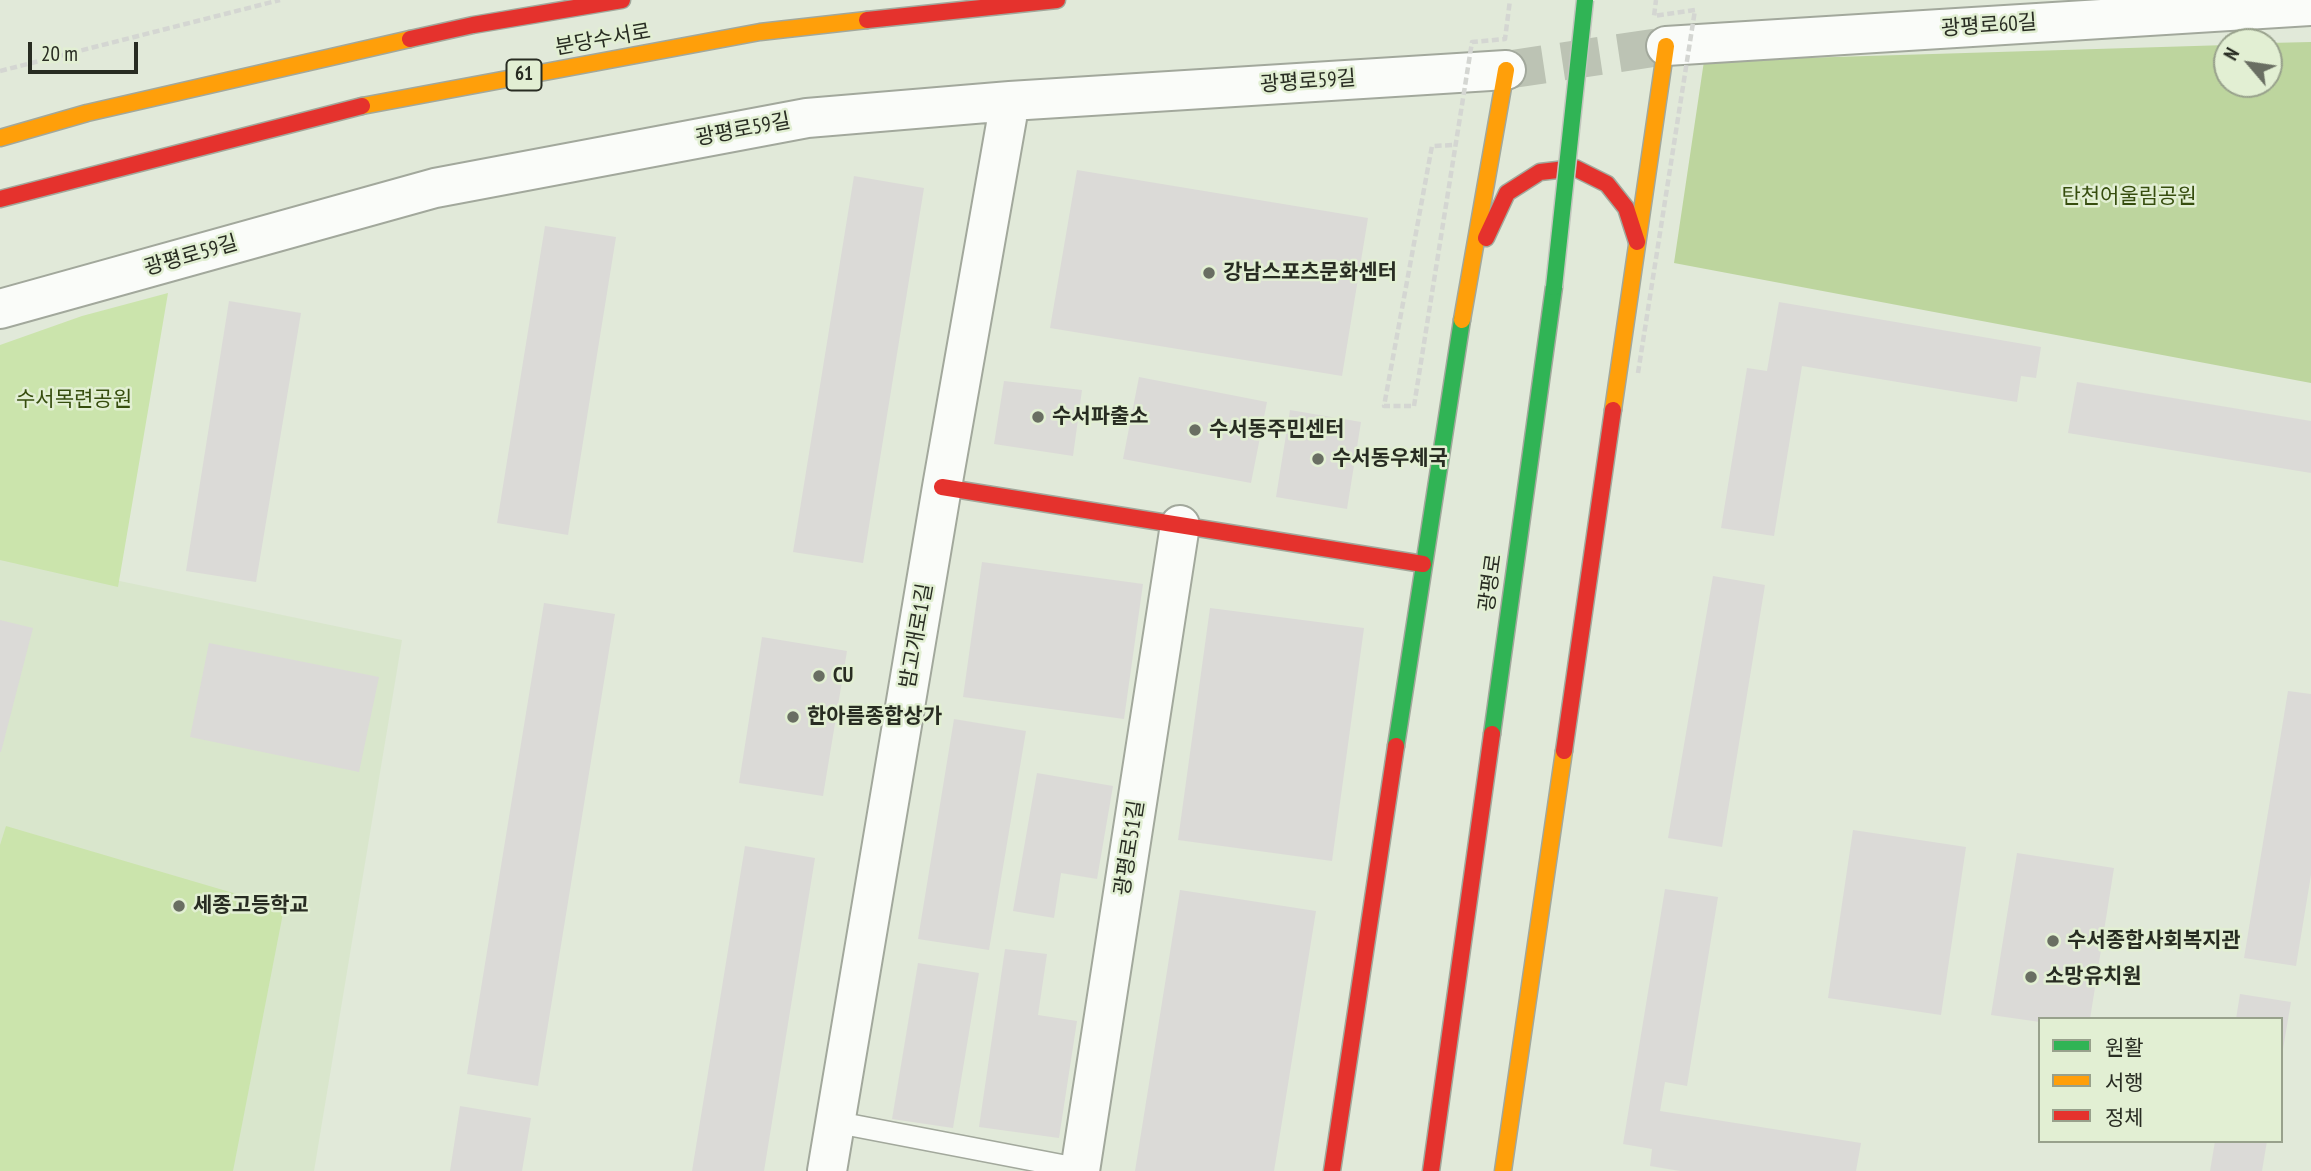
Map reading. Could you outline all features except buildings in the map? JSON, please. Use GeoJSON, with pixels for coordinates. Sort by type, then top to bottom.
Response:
{"type":"FeatureCollection","features":[{"type":"Feature","properties":{"kind":"main road","name":"분당수서로"},"geometry":{"type":"LineString","coordinates":[[0,138],[87,113],[473,25],[622,0]]}},
{"type":"Feature","properties":{"kind":"main road","name":"분당수서로"},"geometry":{"type":"LineString","coordinates":[[0,199],[340,110],[760,32],[1057,0]]}},
{"type":"Feature","properties":{"kind":"main road","name":"광평로"},"geometry":{"type":"LineString","coordinates":[[1431,1171],[1553,288],[1585,0]]}},
{"type":"Feature","properties":{"kind":"main road"},"geometry":{"type":"LineString","coordinates":[[1503,1171],[1666,46]]}},
{"type":"Feature","properties":{"kind":"main road"},"geometry":{"type":"LineString","coordinates":[[1332,1171],[1423,564],[1469,274],[1506,69]]}},
{"type":"Feature","properties":{"kind":"main road"},"geometry":{"type":"LineString","coordinates":[[1469,274],[1507,193],[1540,172],[1575,168],[1607,184],[1626,208],[1637,242]]}},
{"type":"Feature","properties":{"kind":"main road"},"geometry":{"type":"LineString","coordinates":[[942,487],[1423,564]]}},
{"type":"Feature","properties":{"kind":"street","name":"광평로60길"},"geometry":{"type":"LineString","coordinates":[[1666,46],[2311,6]]}},
{"type":"Feature","properties":{"kind":"street","name":"광평로59길"},"geometry":{"type":"LineString","coordinates":[[0,309],[435,188],[807,118],[1010,101],[1506,69]]}},
{"type":"Feature","properties":{"kind":"street","name":"밤고개로1길"},"geometry":{"type":"LineString","coordinates":[[827,1171],[1010,101]]}},
{"type":"Feature","properties":{"kind":"street","name":"광평로51길"},"geometry":{"type":"LineString","coordinates":[[1080,1170],[1180,525]]}},
{"type":"Feature","properties":{"kind":"lane"},"geometry":{"type":"LineString","coordinates":[[835,1122],[1080,1170]]}},
{"type":"Feature","properties":{"kind":"path"},"geometry":{"type":"LineString","coordinates":[[0,71],[280,0]]}},
{"type":"Feature","properties":{"kind":"path"},"geometry":{"type":"LineString","coordinates":[[1414,406],[1472,42],[1505,39],[1510,0]]}},
{"type":"Feature","properties":{"kind":"path"},"geometry":{"type":"LineString","coordinates":[[1638,373],[1695,10],[1654,16],[1656,0]]}},
{"type":"Feature","properties":{"kind":"shaded area","name":"세종고등학교"},"geometry":{"type":"Polygon","coordinates":[[[0,556],[402,640],[314,1171],[0,1171],[0,556]]]}},
{"type":"Feature","properties":{"kind":"green space","name":"탄천어울림공원"},"geometry":{"type":"Polygon","coordinates":[[[2311,42],[2311,383],[1674,263],[1704,61],[2213,45],[2213,98],[2283,98],[2283,43],[2311,42]]]}},
{"type":"Feature","properties":{"kind":"green space","name":"수서목련공원"},"geometry":{"type":"Polygon","coordinates":[[[168,293],[118,587],[0,560],[0,345],[82,316],[168,293]]]}},
{"type":"Feature","properties":{"kind":"green space"},"geometry":{"type":"Polygon","coordinates":[[[6,826],[284,908],[233,1171],[0,1171],[0,845],[6,826]]]}},
{"type":"Feature","properties":{"kind":"tunnel"},"geometry":{"type":"LineString","coordinates":[[1506,70],[1666,46]]}},
{"type":"Feature","properties":{"kind":"traffic: fast"},"geometry":{"type":"LineString","coordinates":[[1554,287],[1585,0]]}},
{"type":"Feature","properties":{"kind":"traffic: fast"},"geometry":{"type":"LineString","coordinates":[[1492,734],[1554,287]]}},
{"type":"Feature","properties":{"kind":"traffic: fast"},"geometry":{"type":"LineString","coordinates":[[1396,746],[1462,320]]}},
{"type":"Feature","properties":{"kind":"traffic: slow"},"geometry":{"type":"LineString","coordinates":[[362,106],[760,32],[867,20]]}},
{"type":"Feature","properties":{"kind":"traffic: slow"},"geometry":{"type":"LineString","coordinates":[[0,138],[87,113],[410,39]]}},
{"type":"Feature","properties":{"kind":"traffic: slow"},"geometry":{"type":"LineString","coordinates":[[1613,410],[1666,46]]}},
{"type":"Feature","properties":{"kind":"traffic: slow"},"geometry":{"type":"LineString","coordinates":[[1462,320],[1506,70]]}},
{"type":"Feature","properties":{"kind":"traffic: slow"},"geometry":{"type":"LineString","coordinates":[[1503,1171],[1564,751]]}},
{"type":"Feature","properties":{"kind":"traffic: jam"},"geometry":{"type":"LineString","coordinates":[[410,39],[473,25],[622,0]]}},
{"type":"Feature","properties":{"kind":"traffic: jam"},"geometry":{"type":"LineString","coordinates":[[867,20],[1057,0]]}},
{"type":"Feature","properties":{"kind":"traffic: jam"},"geometry":{"type":"LineString","coordinates":[[0,199],[362,106]]}},
{"type":"Feature","properties":{"kind":"traffic: jam"},"geometry":{"type":"LineString","coordinates":[[1486,238],[1507,193],[1540,172],[1575,168],[1607,184],[1626,208],[1637,242]]}},
{"type":"Feature","properties":{"kind":"traffic: jam"},"geometry":{"type":"LineString","coordinates":[[1564,751],[1613,410]]}},
{"type":"Feature","properties":{"kind":"traffic: jam"},"geometry":{"type":"LineString","coordinates":[[942,487],[1423,564]]}},
{"type":"Feature","properties":{"kind":"traffic: jam"},"geometry":{"type":"LineString","coordinates":[[1431,1171],[1492,734]]}},
{"type":"Feature","properties":{"kind":"traffic: jam"},"geometry":{"type":"LineString","coordinates":[[1332,1171],[1396,746]]}},
{"type":"Feature","properties":{"kind":"place","name":"강남스포츠문화센터"},"geometry":{"type":"Point","coordinates":[1209,273]}},
{"type":"Feature","properties":{"kind":"place","name":"수서파출소"},"geometry":{"type":"Point","coordinates":[1038,417]}},
{"type":"Feature","properties":{"kind":"place","name":"수서동주민센터"},"geometry":{"type":"Point","coordinates":[1195,430]}},
{"type":"Feature","properties":{"kind":"place","name":"수서동우체국"},"geometry":{"type":"Point","coordinates":[1318,459]}},
{"type":"Feature","properties":{"kind":"place","name":"CU"},"geometry":{"type":"Point","coordinates":[819,676]}},
{"type":"Feature","properties":{"kind":"place","name":"한아름종합상가"},"geometry":{"type":"Point","coordinates":[793,717]}},
{"type":"Feature","properties":{"kind":"place","name":"세종고등학교"},"geometry":{"type":"Point","coordinates":[179,906]}},
{"type":"Feature","properties":{"kind":"place","name":"수서종합사회복지관"},"geometry":{"type":"Point","coordinates":[2053,941]}},
{"type":"Feature","properties":{"kind":"place","name":"소망유치원"},"geometry":{"type":"Point","coordinates":[2031,977]}}]}
